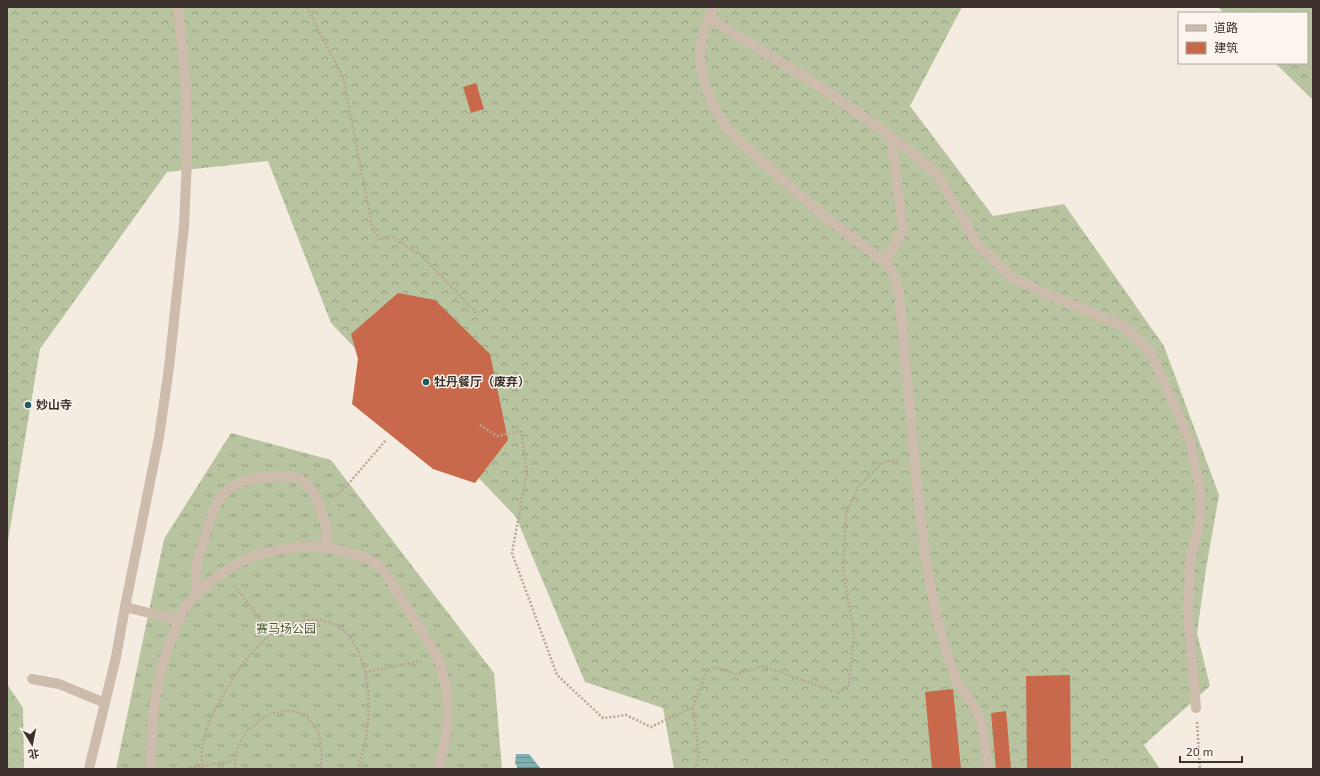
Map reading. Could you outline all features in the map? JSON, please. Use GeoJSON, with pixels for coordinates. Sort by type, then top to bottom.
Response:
{"type":"FeatureCollection","features":[{"type":"Feature","properties":{"kind":"street"},"geometry":{"type":"LineString","coordinates":[[89,769],[116,657],[159,437],[169,368],[184,226],[187,159],[186,87],[178,7]]}},
{"type":"Feature","properties":{"kind":"street"},"geometry":{"type":"LineString","coordinates":[[714,7],[700,47],[701,66],[706,85],[727,127],[739,141],[826,218],[885,263],[895,277],[899,293],[914,456],[928,573],[950,664],[957,682],[971,701],[982,723],[988,769]]}},
{"type":"Feature","properties":{"kind":"street"},"geometry":{"type":"LineString","coordinates":[[709,18],[813,82],[891,136],[937,174],[978,245],[1013,279],[1125,327],[1150,351],[1190,441],[1200,489],[1200,519],[1190,561],[1188,611],[1196,708]]}},
{"type":"Feature","properties":{"kind":"street"},"geometry":{"type":"LineString","coordinates":[[885,263],[903,229],[891,136]]}},
{"type":"Feature","properties":{"kind":"street"},"geometry":{"type":"LineString","coordinates":[[197,593],[196,566],[213,511],[220,498],[229,489],[241,482],[254,478],[282,476],[296,477],[307,484],[315,495],[325,521],[327,534],[326,548]]}},
{"type":"Feature","properties":{"kind":"street"},"geometry":{"type":"LineString","coordinates":[[150,769],[155,699],[170,640],[178,620],[186,606],[197,593],[224,571],[244,560],[262,553],[290,548],[326,548],[347,552],[378,566],[387,575],[438,658],[442,670],[449,708],[448,727],[438,769]]}},
{"type":"Feature","properties":{"kind":"street"},"geometry":{"type":"LineString","coordinates":[[125,607],[178,620]]}},
{"type":"Feature","properties":{"kind":"street"},"geometry":{"type":"LineString","coordinates":[[32,679],[58,684],[105,703]]}},
{"type":"Feature","properties":{"kind":"path"},"geometry":{"type":"LineString","coordinates":[[308,7],[309,12],[343,77],[373,230],[380,240],[391,236],[422,256],[478,315]]}},
{"type":"Feature","properties":{"kind":"path"},"geometry":{"type":"LineString","coordinates":[[480,425],[497,436],[521,432],[527,472],[512,552],[557,675],[603,718],[626,715],[651,727],[693,707]]}},
{"type":"Feature","properties":{"kind":"path"},"geometry":{"type":"LineString","coordinates":[[344,489],[386,440]]}},
{"type":"Feature","properties":{"kind":"path"},"geometry":{"type":"LineString","coordinates":[[695,769],[699,755],[693,707],[706,670],[718,668],[736,674],[763,666],[838,693],[849,685],[854,634],[843,570],[846,513],[859,486],[884,462],[914,456]]}},
{"type":"Feature","properties":{"kind":"path"},"geometry":{"type":"LineString","coordinates":[[224,571],[272,634]]}},
{"type":"Feature","properties":{"kind":"path"},"geometry":{"type":"LineString","coordinates":[[203,768],[202,750],[205,732],[232,679],[252,654],[272,634],[285,626],[302,621],[317,620],[332,623],[344,631],[355,643],[361,656],[369,697],[369,716],[367,740],[358,769]]}},
{"type":"Feature","properties":{"kind":"path"},"geometry":{"type":"LineString","coordinates":[[365,672],[438,658]]}},
{"type":"Feature","properties":{"kind":"path"},"geometry":{"type":"LineString","coordinates":[[1196,708],[1200,769]]}},
{"type":"Feature","properties":{"kind":"path"},"geometry":{"type":"LineString","coordinates":[[236,769],[234,761],[239,745],[247,731],[258,721],[271,713],[284,710],[298,712],[308,719],[317,731],[322,746],[322,764],[320,769]]}},
{"type":"Feature","properties":{"kind":"path"},"geometry":{"type":"LineString","coordinates":[[182,769],[203,768],[234,761]]}},
{"type":"Feature","properties":{"kind":"green space"},"geometry":{"type":"Polygon","coordinates":[[[7,7],[962,7],[910,106],[993,216],[1064,204],[1164,346],[1219,495],[1197,633],[1210,686],[1144,745],[1160,769],[674,769],[663,708],[585,682],[516,517],[331,323],[268,161],[167,172],[40,349],[7,547],[7,7]]]}},
{"type":"Feature","properties":{"kind":"green space"},"geometry":{"type":"Polygon","coordinates":[[[1218,7],[1313,7],[1313,100],[1276,64],[1308,64],[1308,12],[1223,12],[1218,7]]]}},
{"type":"Feature","properties":{"kind":"green space","name":"赛马场公园"},"geometry":{"type":"Polygon","coordinates":[[[231,433],[331,460],[494,673],[502,769],[116,769],[164,539],[231,433]]]}},
{"type":"Feature","properties":{"kind":"green space"},"geometry":{"type":"Polygon","coordinates":[[[7,684],[23,708],[24,769],[7,769],[7,684]]]}},
{"type":"Feature","properties":{"kind":"water"},"geometry":{"type":"Polygon","coordinates":[[[516,754],[529,754],[541,769],[518,769],[515,763],[516,754]]]}},
{"type":"Feature","properties":{"kind":"building"},"geometry":{"type":"Polygon","coordinates":[[[476,83],[484,109],[471,113],[463,87],[476,83]]]}},
{"type":"Feature","properties":{"kind":"building","name":"牡丹餐厅（废弃）"},"geometry":{"type":"Polygon","coordinates":[[[398,293],[435,300],[490,354],[508,440],[475,483],[433,469],[352,404],[358,359],[351,334],[398,293]]]}},
{"type":"Feature","properties":{"kind":"building"},"geometry":{"type":"Polygon","coordinates":[[[1070,675],[1071,769],[1027,769],[1026,676],[1070,675]]]}},
{"type":"Feature","properties":{"kind":"building"},"geometry":{"type":"Polygon","coordinates":[[[953,689],[961,769],[932,769],[925,692],[953,689]]]}},
{"type":"Feature","properties":{"kind":"building"},"geometry":{"type":"Polygon","coordinates":[[[1006,711],[1011,769],[996,769],[991,713],[1006,711]]]}},
{"type":"Feature","properties":{"kind":"place","name":"牡丹餐厅（废弃）"},"geometry":{"type":"Point","coordinates":[426,382]}},
{"type":"Feature","properties":{"kind":"place","name":"妙山寺"},"geometry":{"type":"Point","coordinates":[28,405]}}]}
